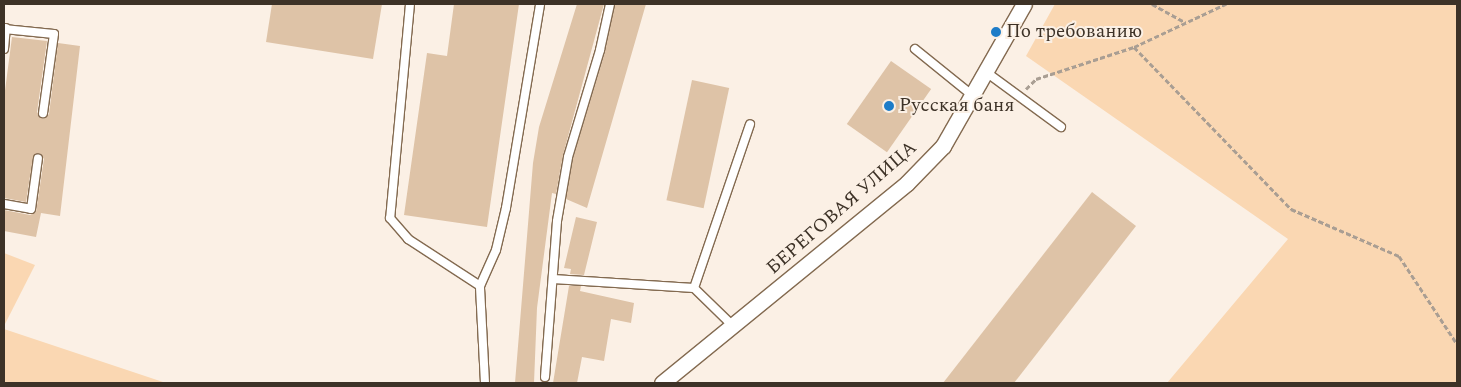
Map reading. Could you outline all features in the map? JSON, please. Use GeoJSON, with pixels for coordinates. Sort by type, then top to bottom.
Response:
{"type":"FeatureCollection","features":[{"type":"Feature","properties":{"kind":"street","name":"БЕРЕГОВАЯ УЛИЦА"},"geometry":{"type":"LineString","coordinates":[[662,383],[907,183],[943,146],[1024,4]]}},
{"type":"Feature","properties":{"kind":"lane"},"geometry":{"type":"LineString","coordinates":[[410,4],[390,218],[408,239],[480,286]]}},
{"type":"Feature","properties":{"kind":"lane"},"geometry":{"type":"LineString","coordinates":[[485,383],[480,286],[496,250],[506,208],[540,4]]}},
{"type":"Feature","properties":{"kind":"lane"},"geometry":{"type":"LineString","coordinates":[[545,377],[553,279],[568,157],[600,50],[610,4]]}},
{"type":"Feature","properties":{"kind":"lane"},"geometry":{"type":"LineString","coordinates":[[4,48],[5,28],[54,34],[43,113]]}},
{"type":"Feature","properties":{"kind":"lane"},"geometry":{"type":"LineString","coordinates":[[914,49],[973,96]]}},
{"type":"Feature","properties":{"kind":"lane"},"geometry":{"type":"LineString","coordinates":[[986,72],[1061,127]]}},
{"type":"Feature","properties":{"kind":"lane"},"geometry":{"type":"LineString","coordinates":[[694,288],[750,124]]}},
{"type":"Feature","properties":{"kind":"lane"},"geometry":{"type":"LineString","coordinates":[[4,204],[31,209],[38,158]]}},
{"type":"Feature","properties":{"kind":"lane"},"geometry":{"type":"LineString","coordinates":[[553,279],[694,288],[733,326]]}},
{"type":"Feature","properties":{"kind":"path"},"geometry":{"type":"LineString","coordinates":[[1152,4],[1185,23]]}},
{"type":"Feature","properties":{"kind":"path"},"geometry":{"type":"LineString","coordinates":[[1019,96],[1036,79],[1134,46],[1226,4]]}},
{"type":"Feature","properties":{"kind":"path"},"geometry":{"type":"LineString","coordinates":[[1134,46],[1291,209],[1400,256],[1457,344]]}},
{"type":"Feature","properties":{"kind":"shaded area"},"geometry":{"type":"Polygon","coordinates":[[[1055,4],[1457,4],[1457,383],[1167,383],[1288,239],[1026,56],[1055,4]]]}},
{"type":"Feature","properties":{"kind":"shaded area"},"geometry":{"type":"Polygon","coordinates":[[[4,253],[35,265],[4,326],[4,253]]]}},
{"type":"Feature","properties":{"kind":"shaded area"},"geometry":{"type":"Polygon","coordinates":[[[4,329],[166,383],[4,383],[4,329]]]}},
{"type":"Feature","properties":{"kind":"building"},"geometry":{"type":"Polygon","coordinates":[[[272,4],[382,4],[373,59],[266,42],[272,4]]]}},
{"type":"Feature","properties":{"kind":"building"},"geometry":{"type":"Polygon","coordinates":[[[454,4],[519,4],[487,227],[404,215],[427,53],[447,56],[454,4]]]}},
{"type":"Feature","properties":{"kind":"building"},"geometry":{"type":"Polygon","coordinates":[[[577,4],[604,4],[563,155],[556,194],[552,193],[537,308],[534,383],[515,383],[533,163],[539,127],[577,4]]]}},
{"type":"Feature","properties":{"kind":"building"},"geometry":{"type":"Polygon","coordinates":[[[615,4],[646,4],[587,208],[566,199],[573,158],[605,52],[615,4]]]}},
{"type":"Feature","properties":{"kind":"building"},"geometry":{"type":"Polygon","coordinates":[[[12,37],[47,41],[37,112],[43,119],[49,114],[58,43],[80,46],[60,216],[41,213],[36,237],[4,231],[4,210],[30,215],[36,212],[44,159],[39,153],[33,157],[26,202],[4,198],[4,98],[12,37]]]}},
{"type":"Feature","properties":{"kind":"building","name":"Русская баня"},"geometry":{"type":"Polygon","coordinates":[[[891,61],[931,89],[887,152],[847,124],[891,61]]]}},
{"type":"Feature","properties":{"kind":"building"},"geometry":{"type":"Polygon","coordinates":[[[692,80],[729,88],[704,208],[666,200],[692,80]]]}},
{"type":"Feature","properties":{"kind":"building"},"geometry":{"type":"Polygon","coordinates":[[[1092,192],[1136,226],[1014,383],[943,383],[1092,192]]]}},
{"type":"Feature","properties":{"kind":"building"},"geometry":{"type":"Polygon","coordinates":[[[576,217],[597,222],[584,275],[570,274],[571,269],[564,268],[576,217]]]}},
{"type":"Feature","properties":{"kind":"building"},"geometry":{"type":"Polygon","coordinates":[[[569,286],[581,286],[580,291],[634,303],[631,323],[611,319],[604,361],[582,357],[577,383],[553,383],[569,286]]]}},
{"type":"Feature","properties":{"kind":"place","name":"По требованию"},"geometry":{"type":"Point","coordinates":[996,32]}},
{"type":"Feature","properties":{"kind":"place","name":"Русская баня"},"geometry":{"type":"Point","coordinates":[889,106]}}]}
